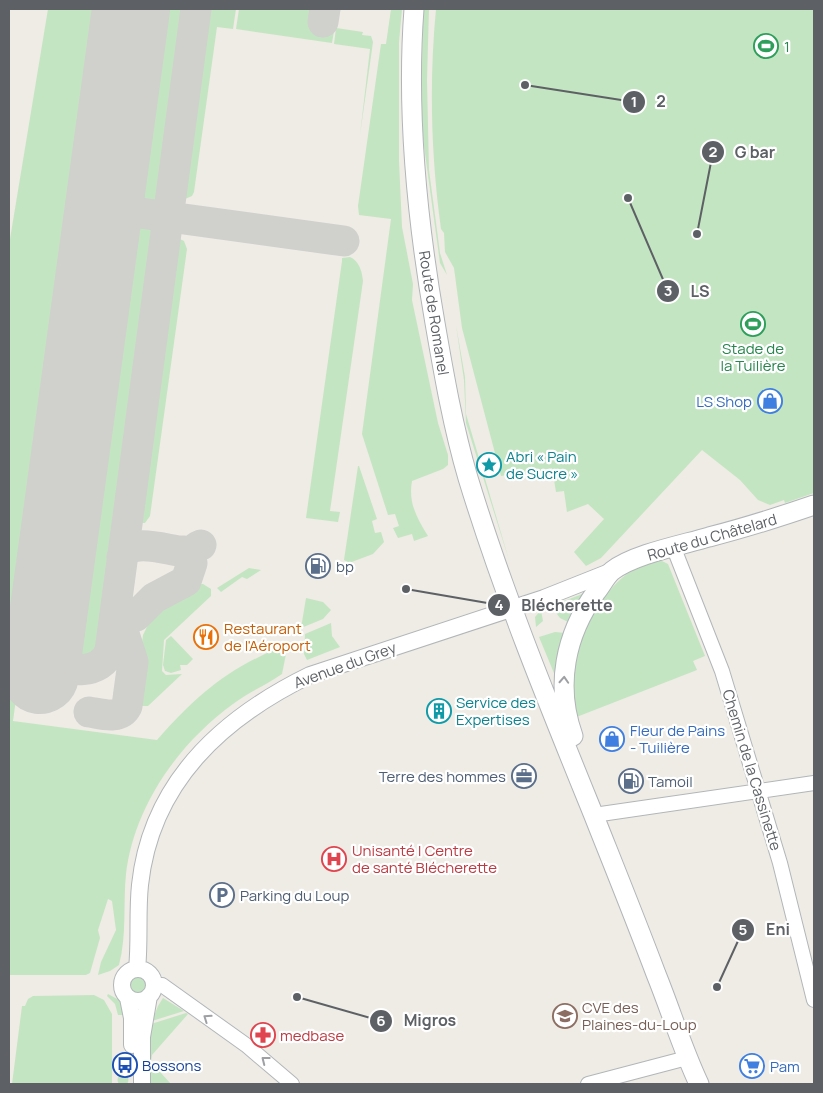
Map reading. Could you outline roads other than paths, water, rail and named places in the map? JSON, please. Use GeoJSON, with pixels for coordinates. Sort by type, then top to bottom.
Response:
{"type":"FeatureCollection","features":[{"type":"Feature","properties":{"kind":"main road","name":"Route de Romanel"},"geometry":{"type":"LineString","coordinates":[[414,9],[412,103],[415,170],[431,302],[444,379],[460,446],[512,608],[562,740],[594,816]]}},
{"type":"Feature","properties":{"kind":"main road","name":"Route du Châtelard"},"geometry":{"type":"LineString","coordinates":[[612,571],[673,546],[753,525],[814,505]]}},
{"type":"Feature","properties":{"kind":"main road"},"geometry":{"type":"LineString","coordinates":[[612,571],[586,606],[574,630],[564,672],[566,715],[595,800],[594,816],[687,1058],[699,1084]]}},
{"type":"Feature","properties":{"kind":"street","name":"Chemin de la Cassinette"},"geometry":{"type":"LineString","coordinates":[[673,546],[722,671],[780,863],[814,1000]]}},
{"type":"Feature","properties":{"kind":"street","name":"Avenue du Grey"},"geometry":{"type":"LineString","coordinates":[[137,969],[140,886],[152,832],[188,766],[214,738],[256,704],[310,675],[512,608],[612,571]]}},
{"type":"Feature","properties":{"kind":"street"},"geometry":{"type":"LineString","coordinates":[[594,816],[814,783]]}},
{"type":"Feature","properties":{"kind":"street"},"geometry":{"type":"LineString","coordinates":[[132,1084],[132,1018],[128,998],[122,990],[122,980],[128,972],[137,969],[149,974],[151,991],[142,1037],[142,1084]]}},
{"type":"Feature","properties":{"kind":"street"},"geometry":{"type":"LineString","coordinates":[[128,998],[140,1000],[162,985],[246,1045],[292,1084]]}},
{"type":"Feature","properties":{"kind":"street"},"geometry":{"type":"LineString","coordinates":[[588,1084],[687,1058]]}},
{"type":"Feature","properties":{"kind":"place","name":"1"},"geometry":{"type":"Point","coordinates":[766,46]}},
{"type":"Feature","properties":{"kind":"place","name":"2"},"geometry":{"type":"Point","coordinates":[525,85]}},
{"type":"Feature","properties":{"kind":"place","name":"LS"},"geometry":{"type":"Point","coordinates":[628,198]}},
{"type":"Feature","properties":{"kind":"place","name":"G bar"},"geometry":{"type":"Point","coordinates":[697,234]}},
{"type":"Feature","properties":{"kind":"place","name":"Stade de la Tuilière"},"geometry":{"type":"Point","coordinates":[753,324]}},
{"type":"Feature","properties":{"kind":"place","name":"LS Shop"},"geometry":{"type":"Point","coordinates":[770,401]}},
{"type":"Feature","properties":{"kind":"place","name":"Abri « Pain de Sucre »"},"geometry":{"type":"Point","coordinates":[489,465]}},
{"type":"Feature","properties":{"kind":"place","name":"bp"},"geometry":{"type":"Point","coordinates":[318,566]}},
{"type":"Feature","properties":{"kind":"place","name":"Blécherette"},"geometry":{"type":"Point","coordinates":[406,589]}},
{"type":"Feature","properties":{"kind":"place","name":"Restaurant de l'Aéroport"},"geometry":{"type":"Point","coordinates":[206,637]}},
{"type":"Feature","properties":{"kind":"place","name":"Service des Expertises"},"geometry":{"type":"Point","coordinates":[439,711]}},
{"type":"Feature","properties":{"kind":"place","name":"Fleur de Pains - Tuilière"},"geometry":{"type":"Point","coordinates":[612,739]}},
{"type":"Feature","properties":{"kind":"place","name":"Terre des hommes"},"geometry":{"type":"Point","coordinates":[524,776]}},
{"type":"Feature","properties":{"kind":"place","name":"Tamoil"},"geometry":{"type":"Point","coordinates":[631,781]}},
{"type":"Feature","properties":{"kind":"place","name":"Unisanté | Centre de santé Blécherette"},"geometry":{"type":"Point","coordinates":[334,859]}},
{"type":"Feature","properties":{"kind":"place","name":"Parking du Loup"},"geometry":{"type":"Point","coordinates":[222,895]}},
{"type":"Feature","properties":{"kind":"place","name":"Eni"},"geometry":{"type":"Point","coordinates":[717,987]}},
{"type":"Feature","properties":{"kind":"place","name":"Migros"},"geometry":{"type":"Point","coordinates":[297,997]}},
{"type":"Feature","properties":{"kind":"place","name":"CVE des Plaines-du-Loup"},"geometry":{"type":"Point","coordinates":[565,1016]}},
{"type":"Feature","properties":{"kind":"place","name":"medbase"},"geometry":{"type":"Point","coordinates":[263,1035]}},
{"type":"Feature","properties":{"kind":"place","name":"Bossons"},"geometry":{"type":"Point","coordinates":[125,1065]}},
{"type":"Feature","properties":{"kind":"place","name":"Pam"},"geometry":{"type":"Point","coordinates":[752,1066]}}]}
